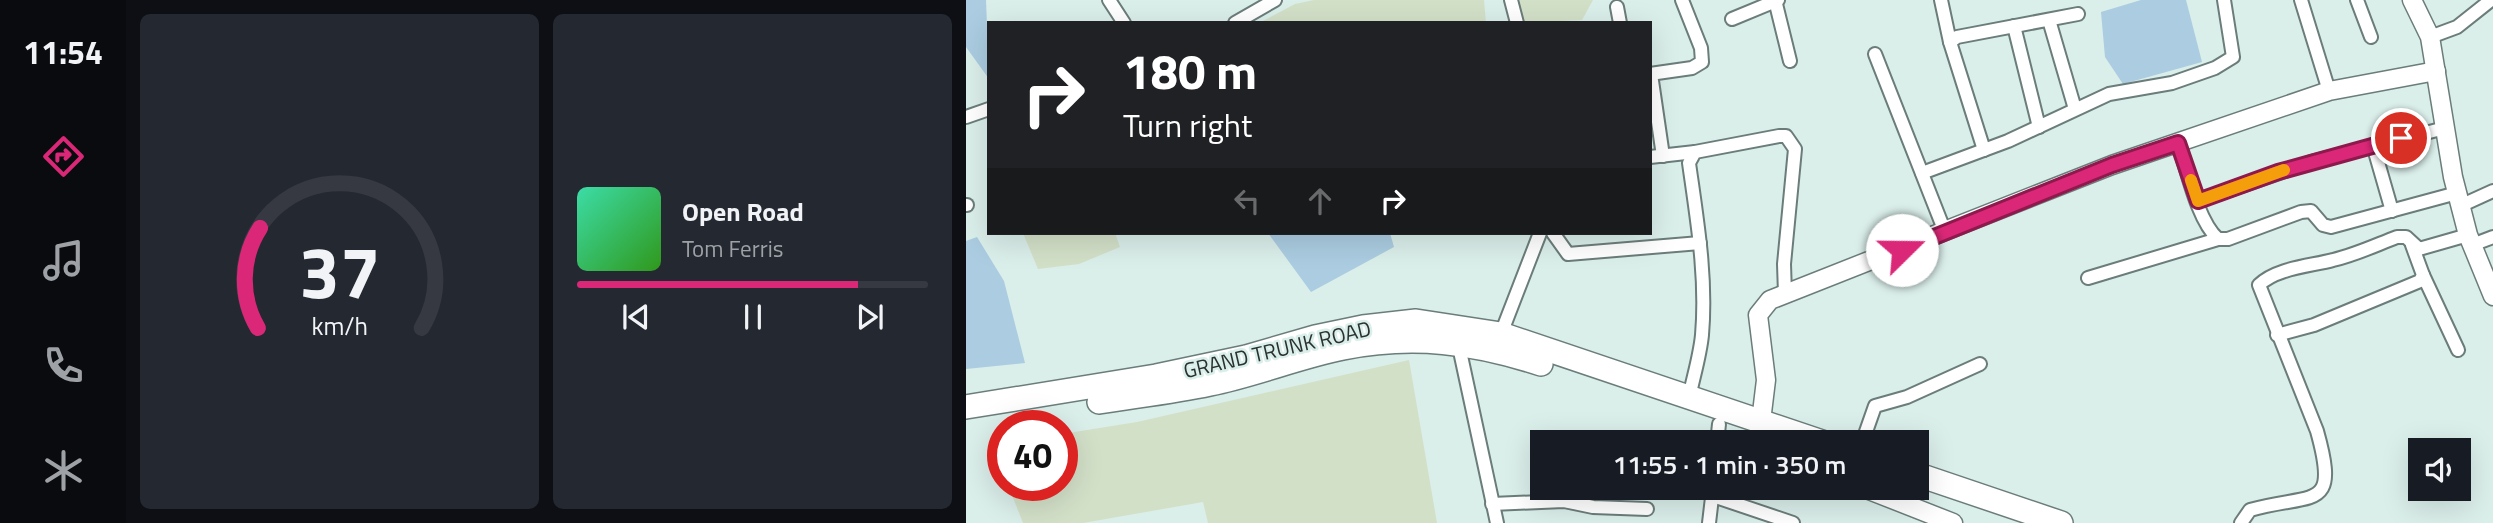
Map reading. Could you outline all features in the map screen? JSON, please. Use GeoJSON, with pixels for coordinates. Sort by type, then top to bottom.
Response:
{"type":"FeatureCollection","features":[{"type":"Feature","properties":{"kind":"highway","name":"GRAND TRUNK ROAD"},"geometry":{"type":"LineString","coordinates":[[966,407],[1212,366],[1363,327],[1416,321],[1498,341],[1787,430]]}},
{"type":"Feature","properties":{"kind":"highway","name":"GRAND TRUNK ROAD"},"geometry":{"type":"LineString","coordinates":[[966,421],[1210,384],[1343,348],[1420,339],[1498,341],[1711,430]]}},
{"type":"Feature","properties":{"kind":"highway"},"geometry":{"type":"LineString","coordinates":[[1929,478],[2061,523]]}},
{"type":"Feature","properties":{"kind":"highway"},"geometry":{"type":"LineString","coordinates":[[1929,495],[2012,523]]}},
{"type":"Feature","properties":{"kind":"street"},"geometry":{"type":"LineString","coordinates":[[1109,0],[1123,21]]}},
{"type":"Feature","properties":{"kind":"street"},"geometry":{"type":"LineString","coordinates":[[1237,21],[1250,6],[1275,0]]}},
{"type":"Feature","properties":{"kind":"street"},"geometry":{"type":"LineString","coordinates":[[1511,0],[1516,21]]}},
{"type":"Feature","properties":{"kind":"street"},"geometry":{"type":"LineString","coordinates":[[1652,74],[1692,68],[1702,62],[1701,48],[1682,0]]}},
{"type":"Feature","properties":{"kind":"street"},"geometry":{"type":"LineString","coordinates":[[1732,19],[1776,0],[1790,61]]}},
{"type":"Feature","properties":{"kind":"street"},"geometry":{"type":"LineString","coordinates":[[1941,0],[1950,42],[1984,150]]}},
{"type":"Feature","properties":{"kind":"street"},"geometry":{"type":"LineString","coordinates":[[1922,173],[2039,127],[2109,94],[2172,83],[2225,64],[2233,57],[2233,49],[2224,0]]}},
{"type":"Feature","properties":{"kind":"street"},"geometry":{"type":"LineString","coordinates":[[2301,0],[2329,91]]}},
{"type":"Feature","properties":{"kind":"street"},"geometry":{"type":"LineString","coordinates":[[2357,0],[2371,37]]}},
{"type":"Feature","properties":{"kind":"street"},"geometry":{"type":"LineString","coordinates":[[2413,0],[2430,37],[2459,200],[2470,240],[2493,294]]}},
{"type":"Feature","properties":{"kind":"street"},"geometry":{"type":"LineString","coordinates":[[2430,37],[2457,27],[2491,0]]}},
{"type":"Feature","properties":{"kind":"street"},"geometry":{"type":"LineString","coordinates":[[1617,7],[1620,21]]}},
{"type":"Feature","properties":{"kind":"street"},"geometry":{"type":"LineString","coordinates":[[1950,42],[1957,37],[2078,14]]}},
{"type":"Feature","properties":{"kind":"street"},"geometry":{"type":"LineString","coordinates":[[2049,20],[2075,109]]}},
{"type":"Feature","properties":{"kind":"street"},"geometry":{"type":"LineString","coordinates":[[2014,26],[2039,127]]}},
{"type":"Feature","properties":{"kind":"street"},"geometry":{"type":"LineString","coordinates":[[1875,54],[1945,232]]}},
{"type":"Feature","properties":{"kind":"street"},"geometry":{"type":"LineString","coordinates":[[1761,421],[1766,380],[1758,315],[1770,300],[2178,143],[2329,91],[2437,71]]}},
{"type":"Feature","properties":{"kind":"street"},"geometry":{"type":"LineString","coordinates":[[1652,101],[1656,156],[1695,152],[1779,136],[1786,136],[1792,142],[1794,149],[1784,264],[1785,295]]}},
{"type":"Feature","properties":{"kind":"street"},"geometry":{"type":"LineString","coordinates":[[966,117],[987,110]]}},
{"type":"Feature","properties":{"kind":"street"},"geometry":{"type":"LineString","coordinates":[[2198,201],[2278,172],[2445,128]]}},
{"type":"Feature","properties":{"kind":"street"},"geometry":{"type":"LineString","coordinates":[[2178,143],[2211,233],[2218,239]]}},
{"type":"Feature","properties":{"kind":"street"},"geometry":{"type":"LineString","coordinates":[[2373,145],[2392,211]]}},
{"type":"Feature","properties":{"kind":"street"},"geometry":{"type":"LineString","coordinates":[[1689,398],[1702,337],[1700,243],[1689,163],[1695,152]]}},
{"type":"Feature","properties":{"kind":"street"},"geometry":{"type":"LineString","coordinates":[[2088,278],[2218,239],[2228,239],[2301,212],[2311,211],[2323,225],[2331,227],[2392,211],[2459,200],[2493,191]]}},
{"type":"Feature","properties":{"kind":"street"},"geometry":{"type":"LineString","coordinates":[[1498,341],[1539,235]]}},
{"type":"Feature","properties":{"kind":"street"},"geometry":{"type":"LineString","coordinates":[[1554,235],[1568,254],[1700,243]]}},
{"type":"Feature","properties":{"kind":"street"},"geometry":{"type":"LineString","coordinates":[[2241,523],[2250,510],[2309,498],[2321,493],[2326,486],[2317,431],[2259,289],[2262,282],[2397,237],[2406,237],[2419,249],[2493,237]]}},
{"type":"Feature","properties":{"kind":"street"},"geometry":{"type":"LineString","coordinates":[[2412,244],[2423,275],[2458,350]]}},
{"type":"Feature","properties":{"kind":"street"},"geometry":{"type":"LineString","coordinates":[[2277,335],[2330,318],[2420,281],[2423,275]]}},
{"type":"Feature","properties":{"kind":"street"},"geometry":{"type":"LineString","coordinates":[[1458,342],[1497,523]]}},
{"type":"Feature","properties":{"kind":"street"},"geometry":{"type":"LineString","coordinates":[[1867,430],[1875,406],[1907,397],[1980,364]]}},
{"type":"Feature","properties":{"kind":"street"},"geometry":{"type":"LineString","coordinates":[[1709,523],[1712,500]]}},
{"type":"Feature","properties":{"kind":"street"},"geometry":{"type":"LineString","coordinates":[[1734,500],[1793,523]]}},
{"type":"Feature","properties":{"kind":"street"},"geometry":{"type":"LineString","coordinates":[[1894,500],[1952,523]]}},
{"type":"Feature","properties":{"kind":"street"},"geometry":{"type":"LineString","coordinates":[[1492,504],[1564,501],[1593,507],[1647,509]]}},
{"type":"Feature","properties":{"kind":"green space"},"geometry":{"type":"Polygon","coordinates":[[[1314,0],[1484,0],[1486,21],[1263,21],[1295,4],[1314,0]]]}},
{"type":"Feature","properties":{"kind":"green space"},"geometry":{"type":"Polygon","coordinates":[[[1512,0],[1593,0],[1582,20],[1517,21],[1512,0]]]}},
{"type":"Feature","properties":{"kind":"green space"},"geometry":{"type":"Polygon","coordinates":[[[1024,235],[1116,235],[1120,247],[1079,264],[1038,269],[1024,235]]]}},
{"type":"Feature","properties":{"kind":"green space"},"geometry":{"type":"Polygon","coordinates":[[[1409,360],[1437,523],[1208,523],[1203,502],[1083,523],[1023,523],[1014,501],[1078,501],[1078,431],[1137,422],[1409,360]]]}},
{"type":"Feature","properties":{"kind":"water"},"geometry":{"type":"Polygon","coordinates":[[[966,0],[986,0],[987,76],[966,47],[966,0]]]}},
{"type":"Feature","properties":{"kind":"water"},"geometry":{"type":"Polygon","coordinates":[[[2141,0],[2186,0],[2202,62],[2123,84],[2105,57],[2101,12],[2141,0]]]}},
{"type":"Feature","properties":{"kind":"water"},"geometry":{"type":"Polygon","coordinates":[[[1269,235],[1391,235],[1394,247],[1311,292],[1269,235]]]}},
{"type":"Feature","properties":{"kind":"water"},"geometry":{"type":"Polygon","coordinates":[[[977,237],[1004,281],[1025,363],[966,369],[966,241],[977,237]]]}},
{"type":"Feature","properties":{"kind":"slow traffic"},"geometry":{"type":"LineString","coordinates":[[2191,180],[2198,201],[2284,170]]}},
{"type":"Feature","properties":{"kind":"route"},"geometry":{"type":"LineString","coordinates":[[1902,250],[2112,165],[2178,143],[2198,201],[2278,172],[2401,138]]}}]}
